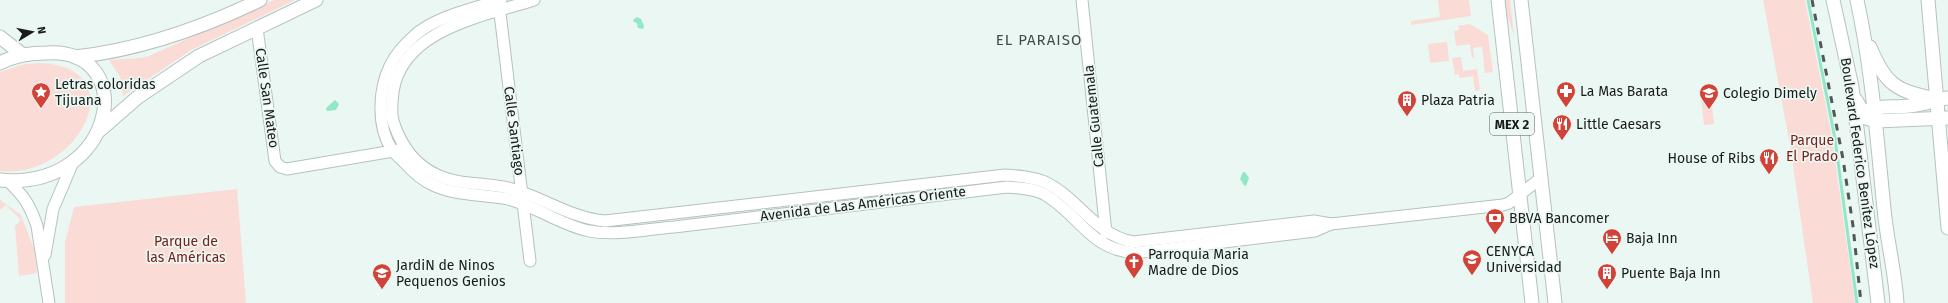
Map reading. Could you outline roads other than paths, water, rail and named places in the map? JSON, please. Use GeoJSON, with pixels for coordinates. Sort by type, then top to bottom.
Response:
{"type":"FeatureCollection","features":[{"type":"Feature","properties":{"kind":"main road"},"geometry":{"type":"LineString","coordinates":[[75,57],[104,54],[146,44],[243,8],[260,0]]}},
{"type":"Feature","properties":{"kind":"main road"},"geometry":{"type":"LineString","coordinates":[[99,131],[138,97],[199,56],[316,0]]}},
{"type":"Feature","properties":{"kind":"main road","name":"MEX 2"},"geometry":{"type":"LineString","coordinates":[[1498,0],[1532,303]]}},
{"type":"Feature","properties":{"kind":"main road","name":"MEX 2"},"geometry":{"type":"LineString","coordinates":[[1521,0],[1555,303]]}},
{"type":"Feature","properties":{"kind":"main road","name":"Boulevard Federico Benítez López"},"geometry":{"type":"LineString","coordinates":[[1833,0],[1852,87],[1878,303]]}},
{"type":"Feature","properties":{"kind":"main road","name":"Boulevard Federico Benítez López"},"geometry":{"type":"LineString","coordinates":[[1857,0],[1863,28],[1876,121],[1884,211],[1897,303]]}},
{"type":"Feature","properties":{"kind":"main road"},"geometry":{"type":"LineString","coordinates":[[1928,0],[1942,98],[1948,228]]}},
{"type":"Feature","properties":{"kind":"main road"},"geometry":{"type":"LineString","coordinates":[[1863,28],[1879,67],[1896,87],[1908,93],[1942,98]]}},
{"type":"Feature","properties":{"kind":"main road"},"geometry":{"type":"LineString","coordinates":[[0,37],[22,54]]}},
{"type":"Feature","properties":{"kind":"main road"},"geometry":{"type":"LineString","coordinates":[[0,64],[22,54],[52,52],[75,57],[87,64],[96,73],[102,85],[105,108],[99,131],[93,142],[73,162],[59,171],[43,177],[22,181],[4,180]]}},
{"type":"Feature","properties":{"kind":"main road"},"geometry":{"type":"LineString","coordinates":[[1852,87],[1862,114],[1866,118],[1876,121],[1943,119]]}},
{"type":"Feature","properties":{"kind":"main road"},"geometry":{"type":"LineString","coordinates":[[1856,130],[1862,114],[1865,111],[1874,108],[1907,107],[1926,104],[1942,98]]}},
{"type":"Feature","properties":{"kind":"street"},"geometry":{"type":"LineString","coordinates":[[404,54],[390,65],[384,82],[381,103],[382,123],[392,150],[404,149],[392,121],[392,104],[394,85],[404,54],[415,35],[441,20],[499,3],[534,0]]}},
{"type":"Feature","properties":{"kind":"street","name":"Calle Guatemala"},"geometry":{"type":"LineString","coordinates":[[1082,0],[1106,233]]}},
{"type":"Feature","properties":{"kind":"street","name":"Calle Santiago"},"geometry":{"type":"LineString","coordinates":[[499,3],[530,262]]}},
{"type":"Feature","properties":{"kind":"street","name":"Calle San Mateo"},"geometry":{"type":"LineString","coordinates":[[257,28],[275,161],[280,167],[287,169],[392,150]]}},
{"type":"Feature","properties":{"kind":"street","name":"Avenida de Las Américas Oriente"},"geometry":{"type":"LineString","coordinates":[[404,149],[423,166],[438,176],[463,187],[508,199],[572,226],[590,231],[605,232],[674,227],[1007,188],[1018,188],[1043,194],[1067,212],[1093,238],[1103,245],[1121,252],[1135,253],[1315,231],[1331,224]]}},
{"type":"Feature","properties":{"kind":"street","name":"Avenida de Las Américas Oriente"},"geometry":{"type":"LineString","coordinates":[[392,150],[416,175],[433,186],[450,191],[463,187],[511,189],[575,216],[605,221],[1005,176],[1018,176],[1046,182],[1072,202],[1106,233],[1121,240],[1133,242],[1314,221],[1331,224],[1503,205],[1510,203],[1541,178]]}},
{"type":"Feature","properties":{"kind":"street"},"geometry":{"type":"LineString","coordinates":[[44,263],[53,209],[73,162]]}},
{"type":"Feature","properties":{"kind":"street"},"geometry":{"type":"LineString","coordinates":[[4,180],[28,202],[37,226],[44,263],[49,303]]}},
{"type":"Feature","properties":{"kind":"waterway"},"geometry":{"type":"LineString","coordinates":[[1808,0],[1835,139],[1857,303]]}},
{"type":"Feature","properties":{"kind":"railway"},"geometry":{"type":"LineString","coordinates":[[1812,0],[1843,159],[1853,226],[1861,303]]}},
{"type":"Feature","properties":{"kind":"place","name":"La Mas Barata"},"geometry":{"type":"Point","coordinates":[1566,108]}},
{"type":"Feature","properties":{"kind":"place","name":"Letras coloridas Tijuana"},"geometry":{"type":"Point","coordinates":[41,109]}},
{"type":"Feature","properties":{"kind":"place","name":"Colegio Dimely"},"geometry":{"type":"Point","coordinates":[1709,110]}},
{"type":"Feature","properties":{"kind":"place","name":"Plaza Patria"},"geometry":{"type":"Point","coordinates":[1407,117]}},
{"type":"Feature","properties":{"kind":"place","name":"Little Caesars"},"geometry":{"type":"Point","coordinates":[1562,141]}},
{"type":"Feature","properties":{"kind":"place","name":"House of Ribs"},"geometry":{"type":"Point","coordinates":[1769,175]}},
{"type":"Feature","properties":{"kind":"place","name":"BBVA Bancomer"},"geometry":{"type":"Point","coordinates":[1495,235]}},
{"type":"Feature","properties":{"kind":"place","name":"Baja Inn"},"geometry":{"type":"Point","coordinates":[1612,255]}},
{"type":"Feature","properties":{"kind":"place","name":"CENYCA Universidad"},"geometry":{"type":"Point","coordinates":[1472,276]}},
{"type":"Feature","properties":{"kind":"place","name":"Parroquia Maria Madre de Dios"},"geometry":{"type":"Point","coordinates":[1134,279]}},
{"type":"Feature","properties":{"kind":"place","name":"JardiN de Ninos Pequenos Genios"},"geometry":{"type":"Point","coordinates":[382,290]}},
{"type":"Feature","properties":{"kind":"place","name":"Puente Baja Inn"},"geometry":{"type":"Point","coordinates":[1607,290]}},
{"type":"Feature","properties":{"kind":"district","name":"EL PARAISO"},"geometry":{"type":"Point","coordinates":[1039,40]}},
{"type":"Feature","properties":{"kind":"park label","name":"Parque El Prado"},"geometry":{"type":"Point","coordinates":[1812,148]}},
{"type":"Feature","properties":{"kind":"park label","name":"Parque de las Américas"},"geometry":{"type":"Point","coordinates":[186,250]}}]}
